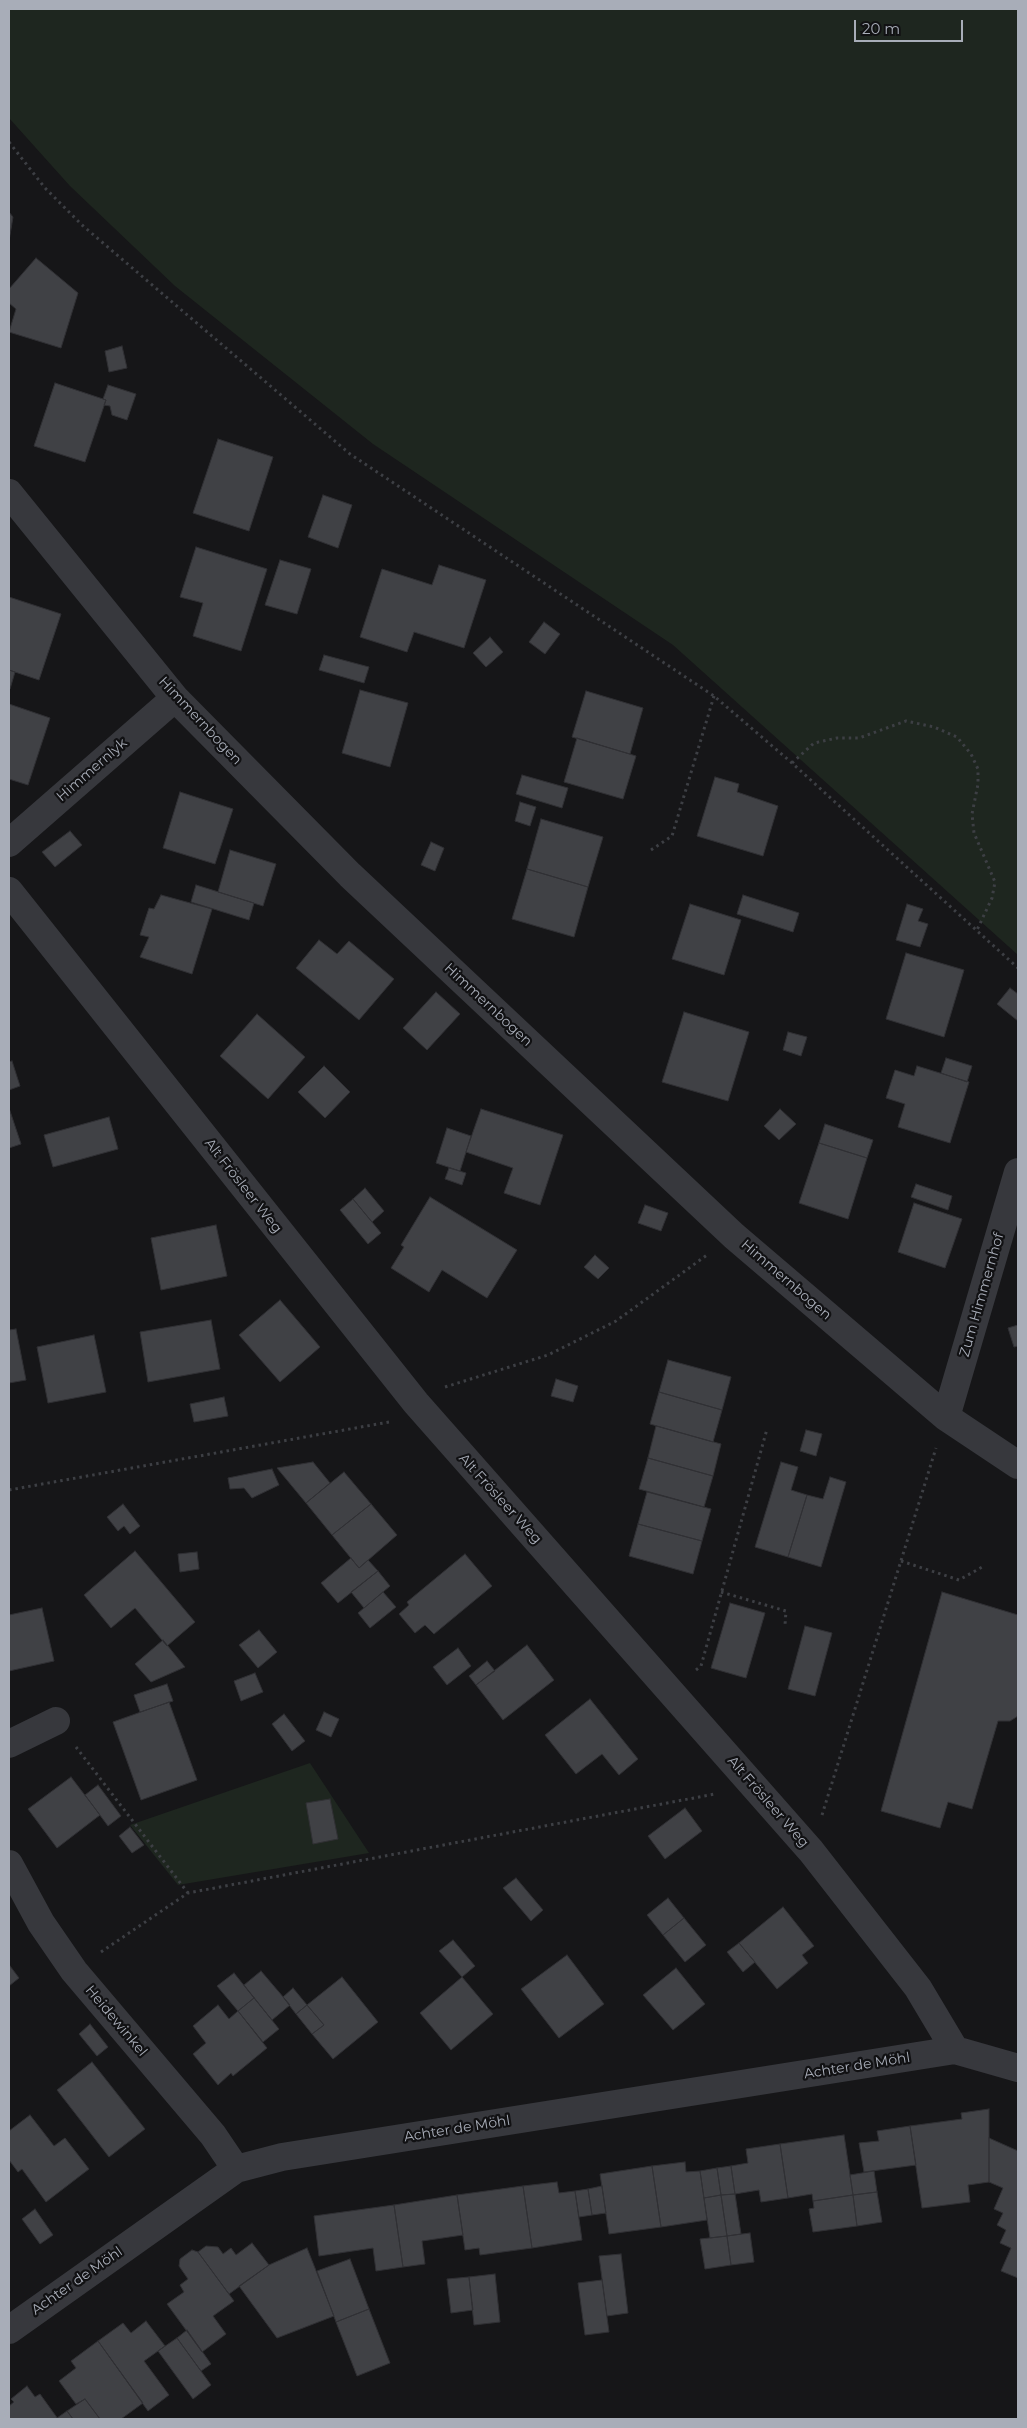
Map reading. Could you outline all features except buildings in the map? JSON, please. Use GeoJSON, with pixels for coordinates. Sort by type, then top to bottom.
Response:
{"type":"FeatureCollection","features":[{"type":"Feature","properties":{"kind":"street","name":"Himmernbogen"},"geometry":{"type":"LineString","coordinates":[[9,493],[176,698],[350,875],[734,1236],[946,1417],[1018,1465]]}},
{"type":"Feature","properties":{"kind":"street","name":"Himmernlyk"},"geometry":{"type":"LineString","coordinates":[[9,843],[176,698]]}},
{"type":"Feature","properties":{"kind":"street","name":"Alt Frösleer Weg"},"geometry":{"type":"LineString","coordinates":[[9,891],[416,1403],[811,1851],[918,1988],[955,2050]]}},
{"type":"Feature","properties":{"kind":"street","name":"Zum Himmernhof"},"geometry":{"type":"LineString","coordinates":[[946,1417],[1018,1172]]}},
{"type":"Feature","properties":{"kind":"street"},"geometry":{"type":"LineString","coordinates":[[9,1744],[56,1721]]}},
{"type":"Feature","properties":{"kind":"street","name":"Heidewinkel"},"geometry":{"type":"LineString","coordinates":[[9,1864],[41,1923],[74,1971],[213,2135],[236,2169]]}},
{"type":"Feature","properties":{"kind":"street"},"geometry":{"type":"LineString","coordinates":[[955,2050],[1018,2068]]}},
{"type":"Feature","properties":{"kind":"street","name":"Achter de Möhl"},"geometry":{"type":"LineString","coordinates":[[9,2330],[236,2169],[292,2156],[955,2050]]}},
{"type":"Feature","properties":{"kind":"path"},"geometry":{"type":"LineString","coordinates":[[9,142],[45,188],[82,225],[350,454],[714,696],[792,763],[1018,968]]}},
{"type":"Feature","properties":{"kind":"path"},"geometry":{"type":"LineString","coordinates":[[650,850],[672,836],[714,696]]}},
{"type":"Feature","properties":{"kind":"path"},"geometry":{"type":"LineString","coordinates":[[792,763],[814,743],[837,738],[859,738],[906,721],[934,728],[957,737],[971,754],[978,769],[978,784],[972,814],[974,833],[995,882],[992,898],[977,930]]}},
{"type":"Feature","properties":{"kind":"path"},"geometry":{"type":"LineString","coordinates":[[9,1490],[393,1421],[416,1403],[442,1388],[548,1355],[616,1321],[734,1236]]}},
{"type":"Feature","properties":{"kind":"path"},"geometry":{"type":"LineString","coordinates":[[811,1851],[946,1417]]}},
{"type":"Feature","properties":{"kind":"path"},"geometry":{"type":"LineString","coordinates":[[673,1693],[701,1666],[767,1429]]}},
{"type":"Feature","properties":{"kind":"path"},"geometry":{"type":"LineString","coordinates":[[901,1562],[960,1580],[984,1566]]}},
{"type":"Feature","properties":{"kind":"path"},"geometry":{"type":"LineString","coordinates":[[721,1592],[786,1611],[785,1625]]}},
{"type":"Feature","properties":{"kind":"path"},"geometry":{"type":"LineString","coordinates":[[56,1721],[188,1893]]}},
{"type":"Feature","properties":{"kind":"path"},"geometry":{"type":"LineString","coordinates":[[74,1971],[188,1893],[755,1786]]}},
{"type":"Feature","properties":{"kind":"shaded area"},"geometry":{"type":"Polygon","coordinates":[[[9,9],[1018,9],[1018,955],[673,645],[373,444],[175,286],[70,186],[9,118],[9,9]]]}},
{"type":"Feature","properties":{"kind":"shaded area"},"geometry":{"type":"Polygon","coordinates":[[[310,1763],[369,1853],[178,1885],[130,1825],[310,1763]]]}}]}
